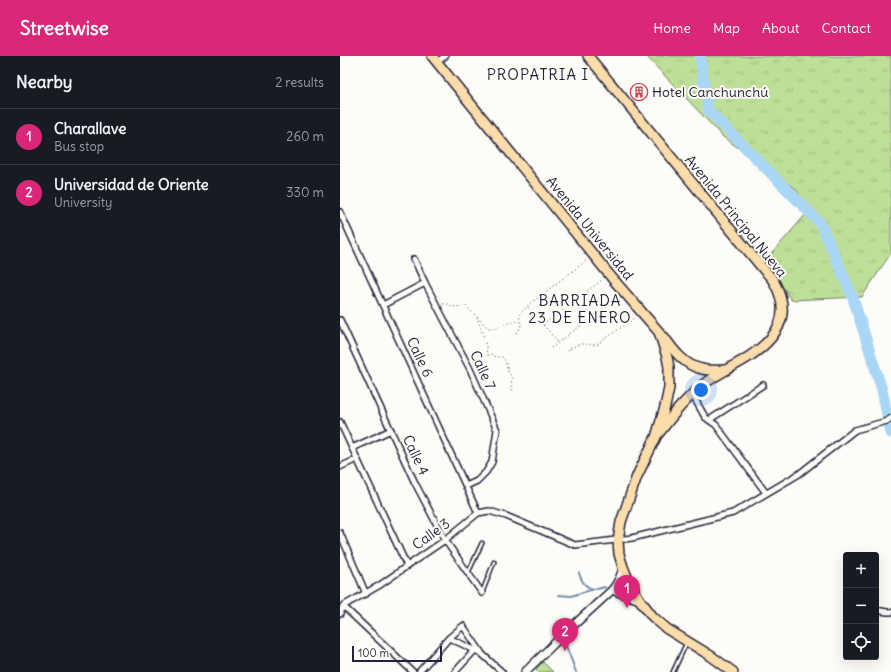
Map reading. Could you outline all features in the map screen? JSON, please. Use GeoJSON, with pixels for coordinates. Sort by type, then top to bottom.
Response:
{"type":"FeatureCollection","features":[{"type":"Feature","properties":{"kind":"highway","name":"Avenida Principal Nueva"},"geometry":{"type":"LineString","coordinates":[[588,56],[775,284],[781,299],[783,311],[780,324],[770,341],[750,356],[705,383],[686,399],[656,437]]}},
{"type":"Feature","properties":{"kind":"highway","name":"Avenida Universidad"},"geometry":{"type":"LineString","coordinates":[[435,59],[609,275],[659,332],[669,367],[669,388],[656,437]]}},
{"type":"Feature","properties":{"kind":"highway"},"geometry":{"type":"LineString","coordinates":[[659,332],[686,362],[700,369],[725,370]]}},
{"type":"Feature","properties":{"kind":"highway"},"geometry":{"type":"LineString","coordinates":[[656,437],[637,476],[621,522],[618,541],[619,554],[623,568],[630,584],[653,617],[667,629],[711,656],[733,672]]}},
{"type":"Feature","properties":{"kind":"street"},"geometry":{"type":"LineString","coordinates":[[435,59],[445,56]]}},
{"type":"Feature","properties":{"kind":"street","name":"Calle 6"},"geometry":{"type":"LineString","coordinates":[[340,212],[478,513]]}},
{"type":"Feature","properties":{"kind":"street","name":"Calle 7"},"geometry":{"type":"LineString","coordinates":[[414,260],[470,369],[497,430],[492,462],[486,472],[477,481],[466,486]]}},
{"type":"Feature","properties":{"kind":"street"},"geometry":{"type":"LineString","coordinates":[[383,305],[425,284]]}},
{"type":"Feature","properties":{"kind":"street","name":"Calle 4"},"geometry":{"type":"LineString","coordinates":[[340,320],[415,483],[445,540],[482,593]]}},
{"type":"Feature","properties":{"kind":"street"},"geometry":{"type":"LineString","coordinates":[[709,420],[763,385]]}},
{"type":"Feature","properties":{"kind":"street"},"geometry":{"type":"LineString","coordinates":[[692,394],[705,417],[716,425],[766,493]]}},
{"type":"Feature","properties":{"kind":"street"},"geometry":{"type":"LineString","coordinates":[[478,513],[489,511],[506,516],[575,545],[618,541],[670,530],[733,513],[799,474],[855,430],[887,421],[891,418]]}},
{"type":"Feature","properties":{"kind":"street","name":"Calle 3"},"geometry":{"type":"LineString","coordinates":[[340,422],[407,566],[445,540],[478,513]]}},
{"type":"Feature","properties":{"kind":"street"},"geometry":{"type":"LineString","coordinates":[[352,448],[391,430]]}},
{"type":"Feature","properties":{"kind":"street"},"geometry":{"type":"LineString","coordinates":[[340,466],[357,459]]}},
{"type":"Feature","properties":{"kind":"street"},"geometry":{"type":"LineString","coordinates":[[340,533],[366,594]]}},
{"type":"Feature","properties":{"kind":"street"},"geometry":{"type":"LineString","coordinates":[[340,549],[346,546]]}},
{"type":"Feature","properties":{"kind":"street"},"geometry":{"type":"LineString","coordinates":[[340,614],[343,606],[366,594],[407,566]]}},
{"type":"Feature","properties":{"kind":"street"},"geometry":{"type":"LineString","coordinates":[[525,672],[618,584],[623,568]]}},
{"type":"Feature","properties":{"kind":"street"},"geometry":{"type":"LineString","coordinates":[[612,590],[640,600]]}},
{"type":"Feature","properties":{"kind":"street"},"geometry":{"type":"LineString","coordinates":[[343,606],[413,672]]}},
{"type":"Feature","properties":{"kind":"street"},"geometry":{"type":"LineString","coordinates":[[879,611],[891,612]]}},
{"type":"Feature","properties":{"kind":"street"},"geometry":{"type":"LineString","coordinates":[[419,672],[463,626],[481,652],[502,672]]}},
{"type":"Feature","properties":{"kind":"street"},"geometry":{"type":"LineString","coordinates":[[450,638],[481,652]]}},
{"type":"Feature","properties":{"kind":"street"},"geometry":{"type":"LineString","coordinates":[[455,672],[475,650]]}},
{"type":"Feature","properties":{"kind":"lane"},"geometry":{"type":"LineString","coordinates":[[468,573],[482,543]]}},
{"type":"Feature","properties":{"kind":"lane"},"geometry":{"type":"LineString","coordinates":[[482,593],[494,562]]}},
{"type":"Feature","properties":{"kind":"lane"},"geometry":{"type":"LineString","coordinates":[[673,672],[687,642]]}},
{"type":"Feature","properties":{"kind":"path"},"geometry":{"type":"LineString","coordinates":[[518,333],[521,327],[519,315],[527,306],[594,255]]}},
{"type":"Feature","properties":{"kind":"path"},"geometry":{"type":"LineString","coordinates":[[543,325],[609,275]]}},
{"type":"Feature","properties":{"kind":"path"},"geometry":{"type":"LineString","coordinates":[[551,348],[625,293]]}},
{"type":"Feature","properties":{"kind":"path"},"geometry":{"type":"LineString","coordinates":[[436,305],[449,304],[452,307],[466,306],[488,328],[494,328],[520,320]]}},
{"type":"Feature","properties":{"kind":"path"},"geometry":{"type":"LineString","coordinates":[[527,306],[558,343]]}},
{"type":"Feature","properties":{"kind":"path"},"geometry":{"type":"LineString","coordinates":[[567,351],[581,344],[598,344],[642,312]]}},
{"type":"Feature","properties":{"kind":"path"},"geometry":{"type":"LineString","coordinates":[[477,318],[484,338],[487,355],[491,354],[494,357],[502,357],[505,360],[508,372],[512,377],[511,387],[513,391]]}},
{"type":"Feature","properties":{"kind":"green space"},"geometry":{"type":"Polygon","coordinates":[[[646,56],[891,56],[891,253],[862,297],[791,300],[766,260],[807,213],[797,190],[723,137],[646,56]]]}},
{"type":"Feature","properties":{"kind":"green space"},"geometry":{"type":"Polygon","coordinates":[[[543,662],[553,672],[538,672],[536,669],[543,662]]]}},
{"type":"Feature","properties":{"kind":"waterway"},"geometry":{"type":"LineString","coordinates":[[700,56],[708,110],[820,223],[852,295],[882,390],[891,433]]}},
{"type":"Feature","properties":{"kind":"waterway"},"geometry":{"type":"LineString","coordinates":[[579,573],[583,582],[588,587],[596,589],[605,587]]}},
{"type":"Feature","properties":{"kind":"waterway"},"geometry":{"type":"LineString","coordinates":[[558,595],[571,596],[594,589]]}},
{"type":"Feature","properties":{"kind":"waterway"},"geometry":{"type":"LineString","coordinates":[[565,643],[576,672]]}},
{"type":"Feature","properties":{"kind":"place","name":"Hotel Canchunchú"},"geometry":{"type":"Point","coordinates":[639,92]}},
{"type":"Feature","properties":{"kind":"place","name":"Charallave"},"geometry":{"type":"Point","coordinates":[627,608]}},
{"type":"Feature","properties":{"kind":"place","name":"Universidad de Oriente"},"geometry":{"type":"Point","coordinates":[565,651]}},
{"type":"Feature","properties":{"kind":"district","name":"PROPATRIA I"},"geometry":{"type":"Point","coordinates":[538,75]}},
{"type":"Feature","properties":{"kind":"district","name":"BARRIADA 23 DE ENERO"},"geometry":{"type":"Point","coordinates":[580,310]}}]}
